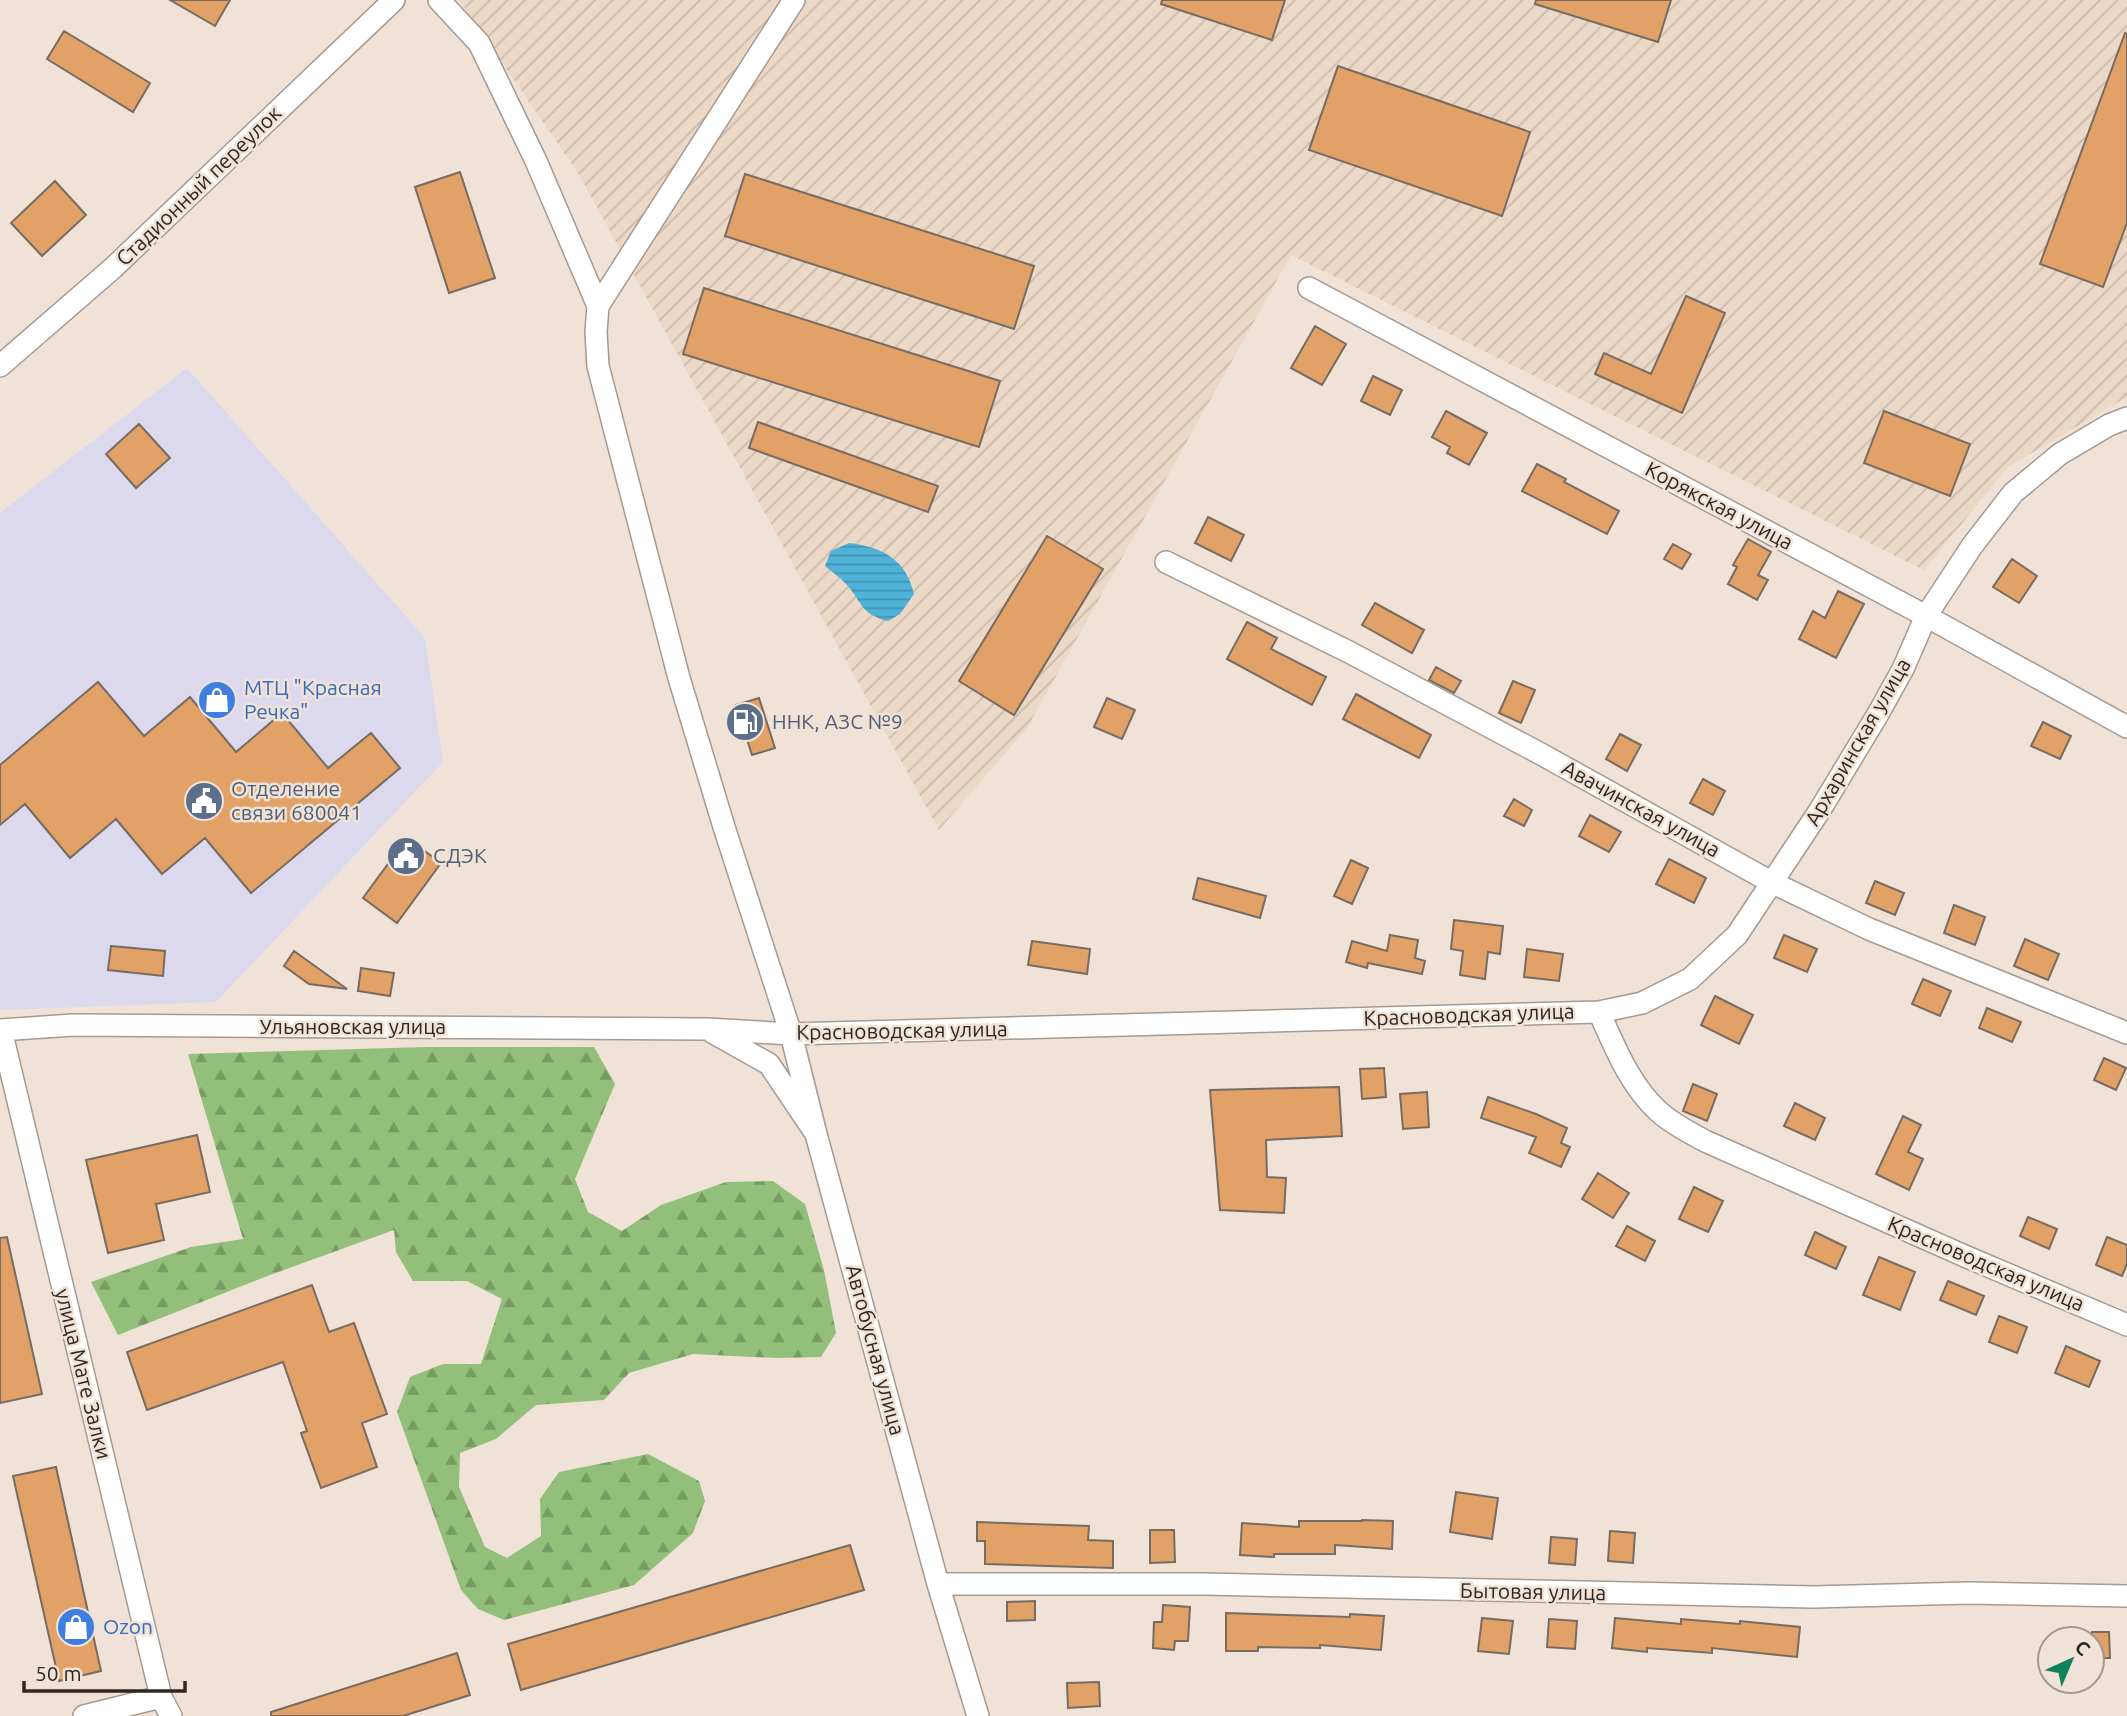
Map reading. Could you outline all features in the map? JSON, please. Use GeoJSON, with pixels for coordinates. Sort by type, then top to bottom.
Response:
{"type":"FeatureCollection","features":[{"type":"Feature","properties":{"kind":"street","name":"Стадионный переулок"},"geometry":{"type":"LineString","coordinates":[[0,366],[113,268],[394,0]]}},
{"type":"Feature","properties":{"kind":"street"},"geometry":{"type":"LineString","coordinates":[[439,0],[479,43],[536,161],[598,306],[598,366],[676,665],[724,827],[791,1034],[816,1134]]}},
{"type":"Feature","properties":{"kind":"street"},"geometry":{"type":"LineString","coordinates":[[598,306],[794,0]]}},
{"type":"Feature","properties":{"kind":"street","name":"Корякская улица"},"geometry":{"type":"LineString","coordinates":[[1309,288],[1926,615],[2127,727]]}},
{"type":"Feature","properties":{"kind":"street","name":"Архаринская улица"},"geometry":{"type":"LineString","coordinates":[[1599,1012],[1642,1003],[1689,979],[1737,935],[1820,810],[1878,714],[1903,669],[1926,615],[1972,546],[2013,493],[2060,454],[2109,425],[2127,418]]}},
{"type":"Feature","properties":{"kind":"street","name":"Авачинская улица"},"geometry":{"type":"LineString","coordinates":[[1166,562],[1349,652],[1541,754],[1772,882],[1869,929],[2127,1033]]}},
{"type":"Feature","properties":{"kind":"street","name":"Красноводская улица"},"geometry":{"type":"LineString","coordinates":[[707,1029],[791,1034],[1599,1012],[1623,1065],[1639,1089],[1659,1111],[1680,1128],[2127,1325]]}},
{"type":"Feature","properties":{"kind":"street","name":"Ульяновская улица"},"geometry":{"type":"LineString","coordinates":[[0,1030],[73,1025],[707,1029]]}},
{"type":"Feature","properties":{"kind":"street","name":"Автобусная улица"},"geometry":{"type":"LineString","coordinates":[[707,1029],[769,1064],[816,1134],[938,1584],[978,1716]]}},
{"type":"Feature","properties":{"kind":"street","name":"улица Мате Залки"},"geometry":{"type":"LineString","coordinates":[[0,1030],[166,1706]]}},
{"type":"Feature","properties":{"kind":"street","name":"Бытовая улица"},"geometry":{"type":"LineString","coordinates":[[938,1584],[1205,1584],[1813,1597],[1969,1593],[2127,1596]]}},
{"type":"Feature","properties":{"kind":"street"},"geometry":{"type":"LineString","coordinates":[[84,1716],[166,1706]]}},
{"type":"Feature","properties":{"kind":"shaded area"},"geometry":{"type":"Polygon","coordinates":[[[459,0],[2127,0],[2127,397],[2008,467],[1924,570],[1291,255],[1027,728],[939,830],[578,173],[459,0]]]}},
{"type":"Feature","properties":{"kind":"shaded area","name":"МТЦ \"Красная Речка\""},"geometry":{"type":"Polygon","coordinates":[[[187,368],[425,638],[443,762],[216,1002],[0,1010],[0,513],[187,368]]]}},
{"type":"Feature","properties":{"kind":"green space"},"geometry":{"type":"Polygon","coordinates":[[[426,1047],[594,1047],[615,1084],[575,1179],[588,1212],[622,1231],[661,1205],[726,1182],[773,1181],[805,1204],[824,1270],[836,1333],[821,1357],[693,1354],[629,1373],[604,1400],[536,1405],[496,1439],[460,1453],[459,1487],[485,1547],[507,1558],[541,1536],[540,1499],[559,1472],[648,1454],[699,1481],[705,1501],[693,1533],[634,1585],[504,1620],[478,1609],[461,1590],[397,1412],[410,1377],[443,1364],[481,1364],[502,1299],[467,1281],[413,1281],[396,1252],[394,1230],[118,1335],[91,1282],[191,1247],[243,1239],[188,1054],[426,1047]]]}},
{"type":"Feature","properties":{"kind":"water"},"geometry":{"type":"Polygon","coordinates":[[[849,543],[882,552],[891,557],[905,572],[914,594],[900,614],[888,621],[872,615],[845,582],[825,566],[831,551],[849,543]]]}},
{"type":"Feature","properties":{"kind":"building"},"geometry":{"type":"Polygon","coordinates":[[[170,0],[230,0],[215,26],[170,0]]]}},
{"type":"Feature","properties":{"kind":"building"},"geometry":{"type":"Polygon","coordinates":[[[1162,0],[1285,0],[1272,40],[1161,4],[1162,0]]]}},
{"type":"Feature","properties":{"kind":"building"},"geometry":{"type":"Polygon","coordinates":[[[1536,0],[1671,0],[1658,42],[1535,4],[1536,0]]]}},
{"type":"Feature","properties":{"kind":"building"},"geometry":{"type":"Polygon","coordinates":[[[64,31],[150,83],[133,112],[47,59],[64,31]]]}},
{"type":"Feature","properties":{"kind":"building"},"geometry":{"type":"Polygon","coordinates":[[[2125,33],[2127,223],[2103,287],[2040,264],[2125,33]]]}},
{"type":"Feature","properties":{"kind":"building"},"geometry":{"type":"Polygon","coordinates":[[[1338,66],[1530,132],[1502,216],[1309,150],[1338,66]]]}},
{"type":"Feature","properties":{"kind":"building"},"geometry":{"type":"Polygon","coordinates":[[[460,172],[495,278],[449,293],[415,187],[460,172]]]}},
{"type":"Feature","properties":{"kind":"building"},"geometry":{"type":"Polygon","coordinates":[[[745,174],[1034,266],[1014,329],[725,236],[745,174]]]}},
{"type":"Feature","properties":{"kind":"building"},"geometry":{"type":"Polygon","coordinates":[[[55,181],[86,215],[42,256],[11,223],[55,181]]]}},
{"type":"Feature","properties":{"kind":"building"},"geometry":{"type":"Polygon","coordinates":[[[704,288],[1000,381],[979,447],[683,354],[704,288]]]}},
{"type":"Feature","properties":{"kind":"building"},"geometry":{"type":"Polygon","coordinates":[[[1686,296],[1725,313],[1682,413],[1595,374],[1604,353],[1651,374],[1686,296]]]}},
{"type":"Feature","properties":{"kind":"building"},"geometry":{"type":"Polygon","coordinates":[[[1315,326],[1346,344],[1322,385],[1291,368],[1315,326]]]}},
{"type":"Feature","properties":{"kind":"building"},"geometry":{"type":"Polygon","coordinates":[[[1373,376],[1402,390],[1390,415],[1361,401],[1373,376]]]}},
{"type":"Feature","properties":{"kind":"building"},"geometry":{"type":"Polygon","coordinates":[[[1446,411],[1487,433],[1469,465],[1447,453],[1450,447],[1432,437],[1446,411]]]}},
{"type":"Feature","properties":{"kind":"building"},"geometry":{"type":"Polygon","coordinates":[[[1884,411],[1970,444],[1950,496],[1864,463],[1884,411]]]}},
{"type":"Feature","properties":{"kind":"building"},"geometry":{"type":"Polygon","coordinates":[[[758,422],[938,486],[928,512],[749,448],[758,422]]]}},
{"type":"Feature","properties":{"kind":"building"},"geometry":{"type":"Polygon","coordinates":[[[139,424],[170,458],[136,488],[106,454],[139,424]]]}},
{"type":"Feature","properties":{"kind":"building"},"geometry":{"type":"Polygon","coordinates":[[[1537,464],[1566,479],[1564,482],[1619,511],[1607,534],[1522,491],[1537,464]]]}},
{"type":"Feature","properties":{"kind":"building"},"geometry":{"type":"Polygon","coordinates":[[[1208,517],[1244,535],[1231,561],[1195,543],[1208,517]]]}},
{"type":"Feature","properties":{"kind":"building"},"geometry":{"type":"Polygon","coordinates":[[[1047,536],[1103,569],[1014,715],[959,681],[1047,536]]]}},
{"type":"Feature","properties":{"kind":"building"},"geometry":{"type":"Polygon","coordinates":[[[1748,539],[1771,552],[1758,575],[1768,580],[1757,600],[1728,584],[1737,567],[1733,565],[1748,539]]]}},
{"type":"Feature","properties":{"kind":"building"},"geometry":{"type":"Polygon","coordinates":[[[1673,544],[1691,554],[1682,569],[1664,559],[1673,544]]]}},
{"type":"Feature","properties":{"kind":"building"},"geometry":{"type":"Polygon","coordinates":[[[2012,559],[2037,576],[2019,603],[1993,587],[2012,559]]]}},
{"type":"Feature","properties":{"kind":"building"},"geometry":{"type":"Polygon","coordinates":[[[1838,591],[1864,604],[1836,658],[1799,639],[1813,611],[1825,618],[1838,591]]]}},
{"type":"Feature","properties":{"kind":"building"},"geometry":{"type":"Polygon","coordinates":[[[1375,603],[1424,630],[1412,653],[1362,625],[1375,603]]]}},
{"type":"Feature","properties":{"kind":"building"},"geometry":{"type":"Polygon","coordinates":[[[1247,622],[1277,638],[1271,649],[1326,677],[1312,705],[1227,659],[1247,622]]]}},
{"type":"Feature","properties":{"kind":"building"},"geometry":{"type":"Polygon","coordinates":[[[1436,667],[1461,681],[1454,693],[1429,680],[1436,667]]]}},
{"type":"Feature","properties":{"kind":"building"},"geometry":{"type":"Polygon","coordinates":[[[1513,681],[1535,690],[1521,723],[1499,713],[1513,681]]]}},
{"type":"Feature","properties":{"kind":"building"},"geometry":{"type":"Polygon","coordinates":[[[98,682],[144,736],[190,697],[236,752],[282,713],[328,768],[371,733],[400,768],[251,893],[205,838],[162,874],[116,819],[70,858],[25,804],[0,825],[0,765],[98,682]]]}},
{"type":"Feature","properties":{"kind":"building"},"geometry":{"type":"Polygon","coordinates":[[[1356,694],[1431,735],[1419,758],[1343,719],[1356,694]]]}},
{"type":"Feature","properties":{"kind":"building"},"geometry":{"type":"Polygon","coordinates":[[[759,698],[775,748],[752,755],[736,705],[759,698]]]}},
{"type":"Feature","properties":{"kind":"building"},"geometry":{"type":"Polygon","coordinates":[[[1107,698],[1135,710],[1122,739],[1094,727],[1107,698]]]}},
{"type":"Feature","properties":{"kind":"building"},"geometry":{"type":"Polygon","coordinates":[[[2043,722],[2071,736],[2060,759],[2031,746],[2043,722]]]}},
{"type":"Feature","properties":{"kind":"building"},"geometry":{"type":"Polygon","coordinates":[[[1620,734],[1641,745],[1627,771],[1606,759],[1620,734]]]}},
{"type":"Feature","properties":{"kind":"building"},"geometry":{"type":"Polygon","coordinates":[[[1703,779],[1725,791],[1713,815],[1690,803],[1703,779]]]}},
{"type":"Feature","properties":{"kind":"building"},"geometry":{"type":"Polygon","coordinates":[[[1514,799],[1532,810],[1524,826],[1504,816],[1514,799]]]}},
{"type":"Feature","properties":{"kind":"building"},"geometry":{"type":"Polygon","coordinates":[[[1590,815],[1621,832],[1609,852],[1579,836],[1590,815]]]}},
{"type":"Feature","properties":{"kind":"building"},"geometry":{"type":"Polygon","coordinates":[[[407,838],[441,863],[397,923],[363,898],[407,838]]]}},
{"type":"Feature","properties":{"kind":"building"},"geometry":{"type":"Polygon","coordinates":[[[1669,859],[1706,878],[1694,903],[1656,884],[1669,859]]]}},
{"type":"Feature","properties":{"kind":"building"},"geometry":{"type":"Polygon","coordinates":[[[1351,860],[1368,868],[1352,904],[1334,896],[1351,860]]]}},
{"type":"Feature","properties":{"kind":"building"},"geometry":{"type":"Polygon","coordinates":[[[1198,878],[1266,896],[1260,918],[1193,899],[1198,878]]]}},
{"type":"Feature","properties":{"kind":"building"},"geometry":{"type":"Polygon","coordinates":[[[1875,881],[1904,893],[1895,915],[1866,903],[1875,881]]]}},
{"type":"Feature","properties":{"kind":"building"},"geometry":{"type":"Polygon","coordinates":[[[1954,905],[1985,917],[1975,945],[1944,933],[1954,905]]]}},
{"type":"Feature","properties":{"kind":"building"},"geometry":{"type":"Polygon","coordinates":[[[1454,920],[1503,926],[1500,954],[1488,952],[1485,979],[1460,975],[1463,951],[1451,949],[1454,920]]]}},
{"type":"Feature","properties":{"kind":"building"},"geometry":{"type":"Polygon","coordinates":[[[1390,935],[1418,940],[1415,958],[1425,961],[1422,974],[1368,963],[1367,968],[1346,962],[1352,941],[1387,951],[1390,935]]]}},
{"type":"Feature","properties":{"kind":"building"},"geometry":{"type":"Polygon","coordinates":[[[1784,935],[1817,949],[1807,972],[1774,958],[1784,935]]]}},
{"type":"Feature","properties":{"kind":"building"},"geometry":{"type":"Polygon","coordinates":[[[2025,939],[2059,954],[2048,980],[2014,966],[2025,939]]]}},
{"type":"Feature","properties":{"kind":"building"},"geometry":{"type":"Polygon","coordinates":[[[1032,941],[1090,949],[1087,974],[1028,965],[1032,941]]]}},
{"type":"Feature","properties":{"kind":"building"},"geometry":{"type":"Polygon","coordinates":[[[111,946],[165,951],[163,976],[108,970],[111,946]]]}},
{"type":"Feature","properties":{"kind":"building"},"geometry":{"type":"Polygon","coordinates":[[[1527,949],[1563,954],[1559,981],[1524,977],[1527,949]]]}},
{"type":"Feature","properties":{"kind":"building"},"geometry":{"type":"Polygon","coordinates":[[[294,951],[347,989],[309,984],[284,966],[294,951]]]}},
{"type":"Feature","properties":{"kind":"building"},"geometry":{"type":"Polygon","coordinates":[[[361,968],[394,973],[390,996],[358,991],[361,968]]]}},
{"type":"Feature","properties":{"kind":"building"},"geometry":{"type":"Polygon","coordinates":[[[1923,979],[1951,991],[1940,1016],[1912,1004],[1923,979]]]}},
{"type":"Feature","properties":{"kind":"building"},"geometry":{"type":"Polygon","coordinates":[[[1715,996],[1753,1015],[1739,1044],[1701,1025],[1715,996]]]}},
{"type":"Feature","properties":{"kind":"building"},"geometry":{"type":"Polygon","coordinates":[[[1987,1008],[2021,1022],[2012,1042],[1979,1028],[1987,1008]]]}},
{"type":"Feature","properties":{"kind":"building"},"geometry":{"type":"Polygon","coordinates":[[[2104,1058],[2126,1068],[2116,1090],[2094,1080],[2104,1058]]]}},
{"type":"Feature","properties":{"kind":"building"},"geometry":{"type":"Polygon","coordinates":[[[1384,1068],[1386,1097],[1362,1099],[1360,1069],[1384,1068]]]}},
{"type":"Feature","properties":{"kind":"building"},"geometry":{"type":"Polygon","coordinates":[[[1693,1084],[1717,1094],[1707,1121],[1683,1111],[1693,1084]]]}},
{"type":"Feature","properties":{"kind":"building"},"geometry":{"type":"Polygon","coordinates":[[[1339,1087],[1342,1136],[1266,1140],[1267,1177],[1286,1178],[1284,1213],[1220,1210],[1210,1090],[1339,1087]]]}},
{"type":"Feature","properties":{"kind":"building"},"geometry":{"type":"Polygon","coordinates":[[[1427,1092],[1429,1127],[1403,1129],[1400,1094],[1427,1092]]]}},
{"type":"Feature","properties":{"kind":"building"},"geometry":{"type":"Polygon","coordinates":[[[1488,1097],[1567,1128],[1561,1143],[1570,1147],[1561,1167],[1529,1153],[1536,1137],[1481,1118],[1488,1097]]]}},
{"type":"Feature","properties":{"kind":"building"},"geometry":{"type":"Polygon","coordinates":[[[1795,1103],[1825,1118],[1815,1140],[1784,1126],[1795,1103]]]}},
{"type":"Feature","properties":{"kind":"building"},"geometry":{"type":"Polygon","coordinates":[[[1903,1116],[1921,1125],[1908,1152],[1923,1159],[1909,1190],[1876,1174],[1903,1116]]]}},
{"type":"Feature","properties":{"kind":"building"},"geometry":{"type":"Polygon","coordinates":[[[197,1135],[210,1192],[156,1204],[164,1240],[108,1253],[86,1160],[197,1135]]]}},
{"type":"Feature","properties":{"kind":"building"},"geometry":{"type":"Polygon","coordinates":[[[1598,1173],[1629,1193],[1613,1218],[1582,1199],[1598,1173]]]}},
{"type":"Feature","properties":{"kind":"building"},"geometry":{"type":"Polygon","coordinates":[[[1694,1187],[1723,1201],[1708,1232],[1679,1219],[1694,1187]]]}},
{"type":"Feature","properties":{"kind":"building"},"geometry":{"type":"Polygon","coordinates":[[[2028,1217],[2057,1229],[2049,1249],[2020,1236],[2028,1217]]]}},
{"type":"Feature","properties":{"kind":"building"},"geometry":{"type":"Polygon","coordinates":[[[1627,1226],[1655,1241],[1645,1261],[1616,1246],[1627,1226]]]}},
{"type":"Feature","properties":{"kind":"building"},"geometry":{"type":"Polygon","coordinates":[[[1815,1232],[1846,1247],[1836,1269],[1805,1255],[1815,1232]]]}},
{"type":"Feature","properties":{"kind":"building"},"geometry":{"type":"Polygon","coordinates":[[[7,1237],[42,1394],[0,1403],[0,1238],[7,1237]]]}},
{"type":"Feature","properties":{"kind":"building"},"geometry":{"type":"Polygon","coordinates":[[[2107,1237],[2127,1245],[2127,1264],[2122,1276],[2096,1265],[2107,1237]]]}},
{"type":"Feature","properties":{"kind":"building"},"geometry":{"type":"Polygon","coordinates":[[[1879,1257],[1915,1272],[1900,1310],[1863,1295],[1879,1257]]]}},
{"type":"Feature","properties":{"kind":"building"},"geometry":{"type":"Polygon","coordinates":[[[1948,1281],[1984,1296],[1976,1315],[1940,1300],[1948,1281]]]}},
{"type":"Feature","properties":{"kind":"building"},"geometry":{"type":"Polygon","coordinates":[[[312,1285],[329,1332],[354,1323],[387,1414],[362,1423],[377,1467],[321,1488],[301,1433],[307,1431],[283,1362],[147,1410],[127,1352],[312,1285]]]}},
{"type":"Feature","properties":{"kind":"building"},"geometry":{"type":"Polygon","coordinates":[[[1999,1316],[2027,1327],[2017,1353],[1989,1342],[1999,1316]]]}},
{"type":"Feature","properties":{"kind":"building"},"geometry":{"type":"Polygon","coordinates":[[[2066,1346],[2100,1361],[2089,1387],[2055,1373],[2066,1346]]]}},
{"type":"Feature","properties":{"kind":"building"},"geometry":{"type":"Polygon","coordinates":[[[56,1467],[101,1671],[59,1681],[13,1476],[56,1467]]]}},
{"type":"Feature","properties":{"kind":"building"},"geometry":{"type":"Polygon","coordinates":[[[1456,1492],[1498,1498],[1492,1539],[1450,1532],[1456,1492]]]}},
{"type":"Feature","properties":{"kind":"building"},"geometry":{"type":"Polygon","coordinates":[[[1299,1521],[1393,1521],[1392,1549],[1335,1545],[1335,1554],[1274,1554],[1274,1557],[1240,1555],[1242,1523],[1299,1527],[1299,1521]]]}},
{"type":"Feature","properties":{"kind":"building"},"geometry":{"type":"Polygon","coordinates":[[[977,1522],[1089,1526],[1088,1540],[1113,1541],[1113,1568],[985,1564],[985,1541],[977,1541],[977,1522]]]}},
{"type":"Feature","properties":{"kind":"building"},"geometry":{"type":"Polygon","coordinates":[[[1150,1530],[1174,1530],[1175,1562],[1150,1563],[1150,1530]]]}},
{"type":"Feature","properties":{"kind":"building"},"geometry":{"type":"Polygon","coordinates":[[[1610,1531],[1635,1533],[1633,1563],[1608,1561],[1610,1531]]]}},
{"type":"Feature","properties":{"kind":"building"},"geometry":{"type":"Polygon","coordinates":[[[1551,1537],[1577,1539],[1575,1565],[1549,1563],[1551,1537]]]}},
{"type":"Feature","properties":{"kind":"building"},"geometry":{"type":"Polygon","coordinates":[[[850,1545],[864,1590],[521,1690],[508,1644],[850,1545]]]}},
{"type":"Feature","properties":{"kind":"building"},"geometry":{"type":"Polygon","coordinates":[[[1035,1601],[1035,1620],[1007,1621],[1007,1602],[1035,1601]]]}},
{"type":"Feature","properties":{"kind":"building"},"geometry":{"type":"Polygon","coordinates":[[[1163,1605],[1190,1607],[1188,1641],[1175,1641],[1174,1650],[1153,1648],[1154,1622],[1162,1622],[1163,1605]]]}},
{"type":"Feature","properties":{"kind":"building"},"geometry":{"type":"Polygon","coordinates":[[[1226,1613],[1384,1616],[1381,1650],[1320,1645],[1320,1648],[1258,1647],[1258,1651],[1226,1651],[1226,1613]]]}},
{"type":"Feature","properties":{"kind":"building"},"geometry":{"type":"Polygon","coordinates":[[[1482,1618],[1513,1621],[1509,1654],[1478,1651],[1482,1618]]]}},
{"type":"Feature","properties":{"kind":"building"},"geometry":{"type":"Polygon","coordinates":[[[1615,1618],[1681,1624],[1681,1619],[1740,1624],[1740,1621],[1800,1627],[1797,1657],[1712,1648],[1712,1653],[1647,1648],[1647,1652],[1612,1648],[1615,1618]]]}},
{"type":"Feature","properties":{"kind":"building"},"geometry":{"type":"Polygon","coordinates":[[[1549,1619],[1577,1621],[1575,1649],[1547,1647],[1549,1619]]]}},
{"type":"Feature","properties":{"kind":"building"},"geometry":{"type":"Polygon","coordinates":[[[2106,1632],[2109,1632],[2110,1658],[2106,1658],[2106,1632]]]}},
{"type":"Feature","properties":{"kind":"building"},"geometry":{"type":"Polygon","coordinates":[[[457,1653],[470,1695],[403,1716],[271,1716],[271,1712],[457,1653]]]}},
{"type":"Feature","properties":{"kind":"building"},"geometry":{"type":"Polygon","coordinates":[[[1099,1682],[1100,1706],[1068,1708],[1067,1683],[1099,1682]]]}},
{"type":"Feature","properties":{"kind":"place","name":"МТЦ \"Красная Речка\""},"geometry":{"type":"Point","coordinates":[217,700]}},
{"type":"Feature","properties":{"kind":"place","name":"ННК, АЗС №9"},"geometry":{"type":"Point","coordinates":[745,722]}},
{"type":"Feature","properties":{"kind":"place","name":"Отделение связи 680041"},"geometry":{"type":"Point","coordinates":[204,801]}},
{"type":"Feature","properties":{"kind":"place","name":"СДЭК"},"geometry":{"type":"Point","coordinates":[406,856]}},
{"type":"Feature","properties":{"kind":"place","name":"Ozon"},"geometry":{"type":"Point","coordinates":[76,1627]}}]}
